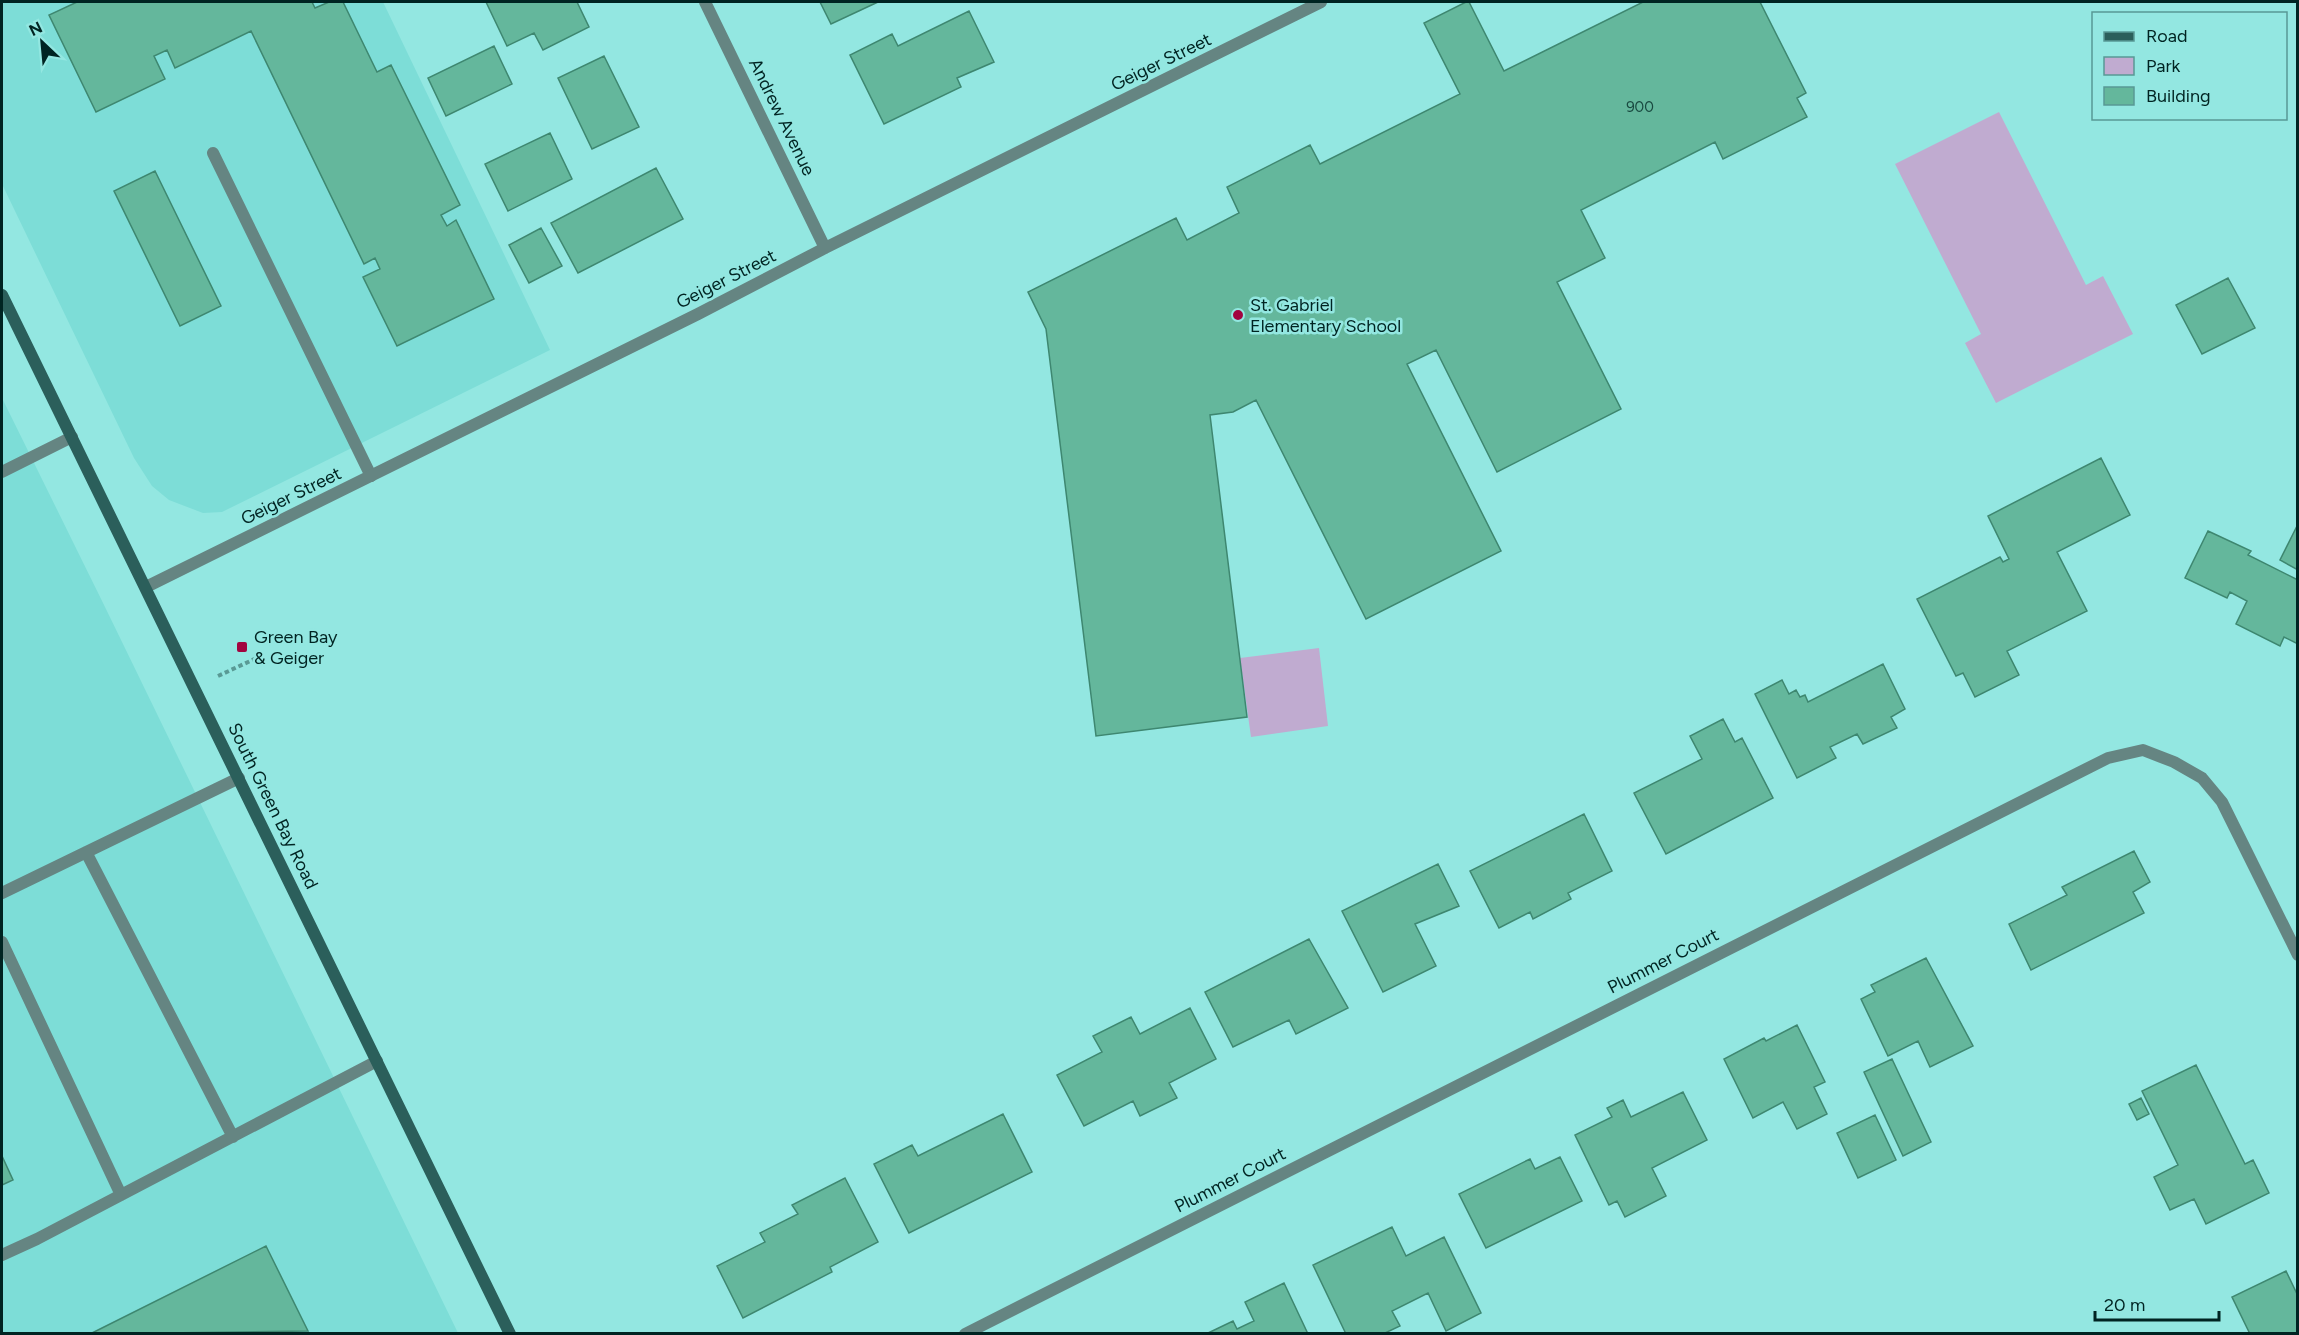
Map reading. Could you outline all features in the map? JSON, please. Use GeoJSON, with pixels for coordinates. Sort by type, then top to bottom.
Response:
{"type":"FeatureCollection","features":[{"type":"Feature","properties":{"kind":"main road","name":"South Green Bay Road"},"geometry":{"type":"LineString","coordinates":[[2,295],[510,1334]]}},
{"type":"Feature","properties":{"kind":"street","name":"Andrew Avenue"},"geometry":{"type":"LineString","coordinates":[[705,2],[825,248]]}},
{"type":"Feature","properties":{"kind":"street","name":"Geiger Street"},"geometry":{"type":"LineString","coordinates":[[146,587],[698,315],[825,248],[1321,2]]}},
{"type":"Feature","properties":{"kind":"street"},"geometry":{"type":"LineString","coordinates":[[213,153],[371,476]]}},
{"type":"Feature","properties":{"kind":"street"},"geometry":{"type":"LineString","coordinates":[[2,472],[72,437]]}},
{"type":"Feature","properties":{"kind":"street","name":"Plummer Court"},"geometry":{"type":"LineString","coordinates":[[965,1334],[2108,758],[2143,750],[2174,762],[2202,778],[2222,802],[2298,955]]}},
{"type":"Feature","properties":{"kind":"street"},"geometry":{"type":"LineString","coordinates":[[2,893],[239,778]]}},
{"type":"Feature","properties":{"kind":"street"},"geometry":{"type":"LineString","coordinates":[[86,852],[233,1137]]}},
{"type":"Feature","properties":{"kind":"street"},"geometry":{"type":"LineString","coordinates":[[2,942],[121,1195]]}},
{"type":"Feature","properties":{"kind":"street"},"geometry":{"type":"LineString","coordinates":[[2,1255],[378,1061]]}},
{"type":"Feature","properties":{"kind":"path"},"geometry":{"type":"LineString","coordinates":[[238,667],[261,656]]}},
{"type":"Feature","properties":{"kind":"shaded area"},"geometry":{"type":"Polygon","coordinates":[[[2,2],[383,2],[550,350],[222,512],[203,513],[169,500],[152,486],[134,458],[2,184],[2,2]]]}},
{"type":"Feature","properties":{"kind":"shaded area"},"geometry":{"type":"Polygon","coordinates":[[[2,398],[105,607],[458,1333],[2,1333],[2,398]]]}},
{"type":"Feature","properties":{"kind":"green space"},"geometry":{"type":"Polygon","coordinates":[[[1999,112],[2086,285],[2103,276],[2133,334],[1996,403],[1965,343],[1981,334],[1895,164],[1999,112]]]}},
{"type":"Feature","properties":{"kind":"green space"},"geometry":{"type":"Polygon","coordinates":[[[1319,648],[1328,726],[1251,737],[1240,658],[1319,648]]]}},
{"type":"Feature","properties":{"kind":"building"},"geometry":{"type":"Polygon","coordinates":[[[77,2],[312,2],[315,8],[329,2],[343,2],[377,72],[391,65],[460,205],[441,215],[447,226],[456,220],[494,299],[397,346],[363,277],[380,269],[375,258],[364,264],[251,31],[175,68],[167,50],[154,56],[165,79],[96,112],[49,15],[77,2]]]}},
{"type":"Feature","properties":{"kind":"building"},"geometry":{"type":"Polygon","coordinates":[[[486,2],[577,2],[589,27],[543,50],[534,33],[507,46],[486,2]]]}},
{"type":"Feature","properties":{"kind":"building"},"geometry":{"type":"Polygon","coordinates":[[[820,2],[878,2],[831,24],[820,2]]]}},
{"type":"Feature","properties":{"kind":"building"},"geometry":{"type":"Polygon","coordinates":[[[1469,2],[1504,71],[1643,2],[1760,2],[1806,93],[1797,98],[1807,117],[1723,159],[1715,142],[1581,210],[1605,258],[1557,282],[1621,409],[1497,472],[1436,350],[1407,364],[1501,551],[1366,619],[1256,400],[1233,412],[1210,415],[1247,717],[1096,736],[1046,329],[1028,292],[1176,218],[1187,240],[1239,213],[1227,187],[1310,145],[1320,164],[1460,94],[1424,23],[1469,2]]]}},
{"type":"Feature","properties":{"kind":"building"},"geometry":{"type":"Polygon","coordinates":[[[969,11],[994,62],[957,78],[961,87],[884,124],[850,55],[892,34],[898,46],[969,11]]]}},
{"type":"Feature","properties":{"kind":"building"},"geometry":{"type":"Polygon","coordinates":[[[494,46],[512,84],[446,116],[428,78],[494,46]]]}},
{"type":"Feature","properties":{"kind":"building"},"geometry":{"type":"Polygon","coordinates":[[[604,56],[639,127],[592,149],[558,78],[604,56]]]}},
{"type":"Feature","properties":{"kind":"building"},"geometry":{"type":"Polygon","coordinates":[[[550,133],[572,179],[508,211],[485,164],[550,133]]]}},
{"type":"Feature","properties":{"kind":"building"},"geometry":{"type":"Polygon","coordinates":[[[656,168],[683,219],[578,273],[551,223],[656,168]]]}},
{"type":"Feature","properties":{"kind":"building"},"geometry":{"type":"Polygon","coordinates":[[[155,171],[221,306],[180,326],[114,191],[155,171]]]}},
{"type":"Feature","properties":{"kind":"building"},"geometry":{"type":"Polygon","coordinates":[[[541,228],[562,266],[529,283],[509,245],[541,228]]]}},
{"type":"Feature","properties":{"kind":"building"},"geometry":{"type":"Polygon","coordinates":[[[2228,278],[2255,328],[2202,354],[2176,305],[2228,278]]]}},
{"type":"Feature","properties":{"kind":"building"},"geometry":{"type":"Polygon","coordinates":[[[2101,458],[2130,515],[2057,552],[2087,611],[2007,651],[2019,675],[1975,697],[1963,673],[1956,676],[1917,599],[2000,557],[2003,562],[2009,559],[1988,516],[2101,458]]]}},
{"type":"Feature","properties":{"kind":"building"},"geometry":{"type":"Polygon","coordinates":[[[2298,524],[2298,570],[2280,560],[2298,524]]]}},
{"type":"Feature","properties":{"kind":"building"},"geometry":{"type":"Polygon","coordinates":[[[2208,531],[2251,551],[2248,555],[2298,580],[2298,644],[2284,637],[2280,646],[2236,624],[2247,601],[2230,592],[2227,598],[2185,578],[2208,531]]]}},
{"type":"Feature","properties":{"kind":"building"},"geometry":{"type":"Polygon","coordinates":[[[1883,664],[1905,709],[1891,717],[1897,728],[1863,744],[1857,734],[1830,747],[1836,758],[1797,778],[1755,694],[1782,680],[1789,694],[1796,690],[1800,697],[1805,695],[1808,702],[1883,664]]]}},
{"type":"Feature","properties":{"kind":"building"},"geometry":{"type":"Polygon","coordinates":[[[1723,719],[1735,742],[1742,738],[1773,798],[1666,854],[1634,793],[1702,759],[1690,736],[1723,719]]]}},
{"type":"Feature","properties":{"kind":"building"},"geometry":{"type":"Polygon","coordinates":[[[1584,814],[1612,871],[1568,893],[1571,899],[1533,919],[1530,912],[1499,928],[1470,871],[1584,814]]]}},
{"type":"Feature","properties":{"kind":"building"},"geometry":{"type":"Polygon","coordinates":[[[2134,851],[2150,882],[2133,892],[2144,913],[2031,970],[2009,924],[2067,895],[2062,887],[2134,851]]]}},
{"type":"Feature","properties":{"kind":"building"},"geometry":{"type":"Polygon","coordinates":[[[1438,864],[1459,906],[1415,924],[1436,966],[1383,992],[1342,911],[1438,864]]]}},
{"type":"Feature","properties":{"kind":"building"},"geometry":{"type":"Polygon","coordinates":[[[1309,939],[1348,1008],[1296,1034],[1289,1020],[1233,1047],[1205,992],[1309,939]]]}},
{"type":"Feature","properties":{"kind":"building"},"geometry":{"type":"Polygon","coordinates":[[[1926,958],[1973,1046],[1930,1067],[1918,1041],[1888,1056],[1861,999],[1875,992],[1871,985],[1926,958]]]}},
{"type":"Feature","properties":{"kind":"building"},"geometry":{"type":"Polygon","coordinates":[[[1190,1008],[1216,1059],[1169,1083],[1177,1098],[1140,1116],[1133,1101],[1084,1126],[1057,1075],[1102,1052],[1093,1036],[1131,1017],[1140,1034],[1190,1008]]]}},
{"type":"Feature","properties":{"kind":"building"},"geometry":{"type":"Polygon","coordinates":[[[1797,1025],[1825,1082],[1814,1087],[1827,1114],[1797,1129],[1783,1102],[1753,1118],[1724,1059],[1764,1038],[1766,1041],[1797,1025]]]}},
{"type":"Feature","properties":{"kind":"building"},"geometry":{"type":"Polygon","coordinates":[[[1892,1059],[1931,1142],[1903,1156],[1864,1072],[1892,1059]]]}},
{"type":"Feature","properties":{"kind":"building"},"geometry":{"type":"Polygon","coordinates":[[[2196,1065],[2245,1164],[2253,1160],[2269,1193],[2206,1224],[2194,1199],[2170,1210],[2154,1177],[2178,1165],[2142,1091],[2196,1065]]]}},
{"type":"Feature","properties":{"kind":"building"},"geometry":{"type":"Polygon","coordinates":[[[1683,1092],[1707,1140],[1652,1168],[1666,1196],[1625,1217],[1617,1201],[1609,1205],[1575,1135],[1612,1117],[1607,1108],[1623,1100],[1631,1117],[1683,1092]]]}},
{"type":"Feature","properties":{"kind":"building"},"geometry":{"type":"Polygon","coordinates":[[[2141,1098],[2149,1114],[2137,1120],[2129,1104],[2141,1098]]]}},
{"type":"Feature","properties":{"kind":"building"},"geometry":{"type":"Polygon","coordinates":[[[1003,1114],[1032,1172],[909,1233],[874,1164],[912,1145],[918,1156],[1003,1114]]]}},
{"type":"Feature","properties":{"kind":"building"},"geometry":{"type":"Polygon","coordinates":[[[1875,1115],[1896,1160],[1858,1178],[1837,1133],[1875,1115]]]}},
{"type":"Feature","properties":{"kind":"building"},"geometry":{"type":"Polygon","coordinates":[[[2,1156],[13,1180],[2,1185],[2,1156]]]}},
{"type":"Feature","properties":{"kind":"building"},"geometry":{"type":"Polygon","coordinates":[[[1560,1157],[1582,1201],[1486,1248],[1459,1194],[1530,1159],[1535,1169],[1560,1157]]]}},
{"type":"Feature","properties":{"kind":"building"},"geometry":{"type":"Polygon","coordinates":[[[845,1178],[878,1242],[830,1267],[832,1272],[743,1318],[717,1266],[765,1242],[760,1233],[798,1214],[792,1205],[845,1178]]]}},
{"type":"Feature","properties":{"kind":"building"},"geometry":{"type":"Polygon","coordinates":[[[1392,1227],[1406,1256],[1444,1237],[1481,1313],[1446,1331],[1428,1293],[1392,1311],[1400,1326],[1383,1334],[1346,1334],[1313,1265],[1392,1227]]]}},
{"type":"Feature","properties":{"kind":"building"},"geometry":{"type":"Polygon","coordinates":[[[266,1246],[308,1331],[90,1334],[266,1246]]]}},
{"type":"Feature","properties":{"kind":"building"},"geometry":{"type":"Polygon","coordinates":[[[2286,1271],[2298,1296],[2298,1334],[2250,1334],[2232,1297],[2286,1271]]]}},
{"type":"Feature","properties":{"kind":"building"},"geometry":{"type":"Polygon","coordinates":[[[1284,1283],[1308,1334],[1206,1334],[1233,1321],[1237,1329],[1254,1321],[1245,1302],[1284,1283]]]}},
{"type":"Feature","properties":{"kind":"place","name":"St. Gabriel Elementary School"},"geometry":{"type":"Point","coordinates":[1238,315]}},
{"type":"Feature","properties":{"kind":"place","name":"Green Bay & Geiger"},"geometry":{"type":"Point","coordinates":[242,647]}}]}
